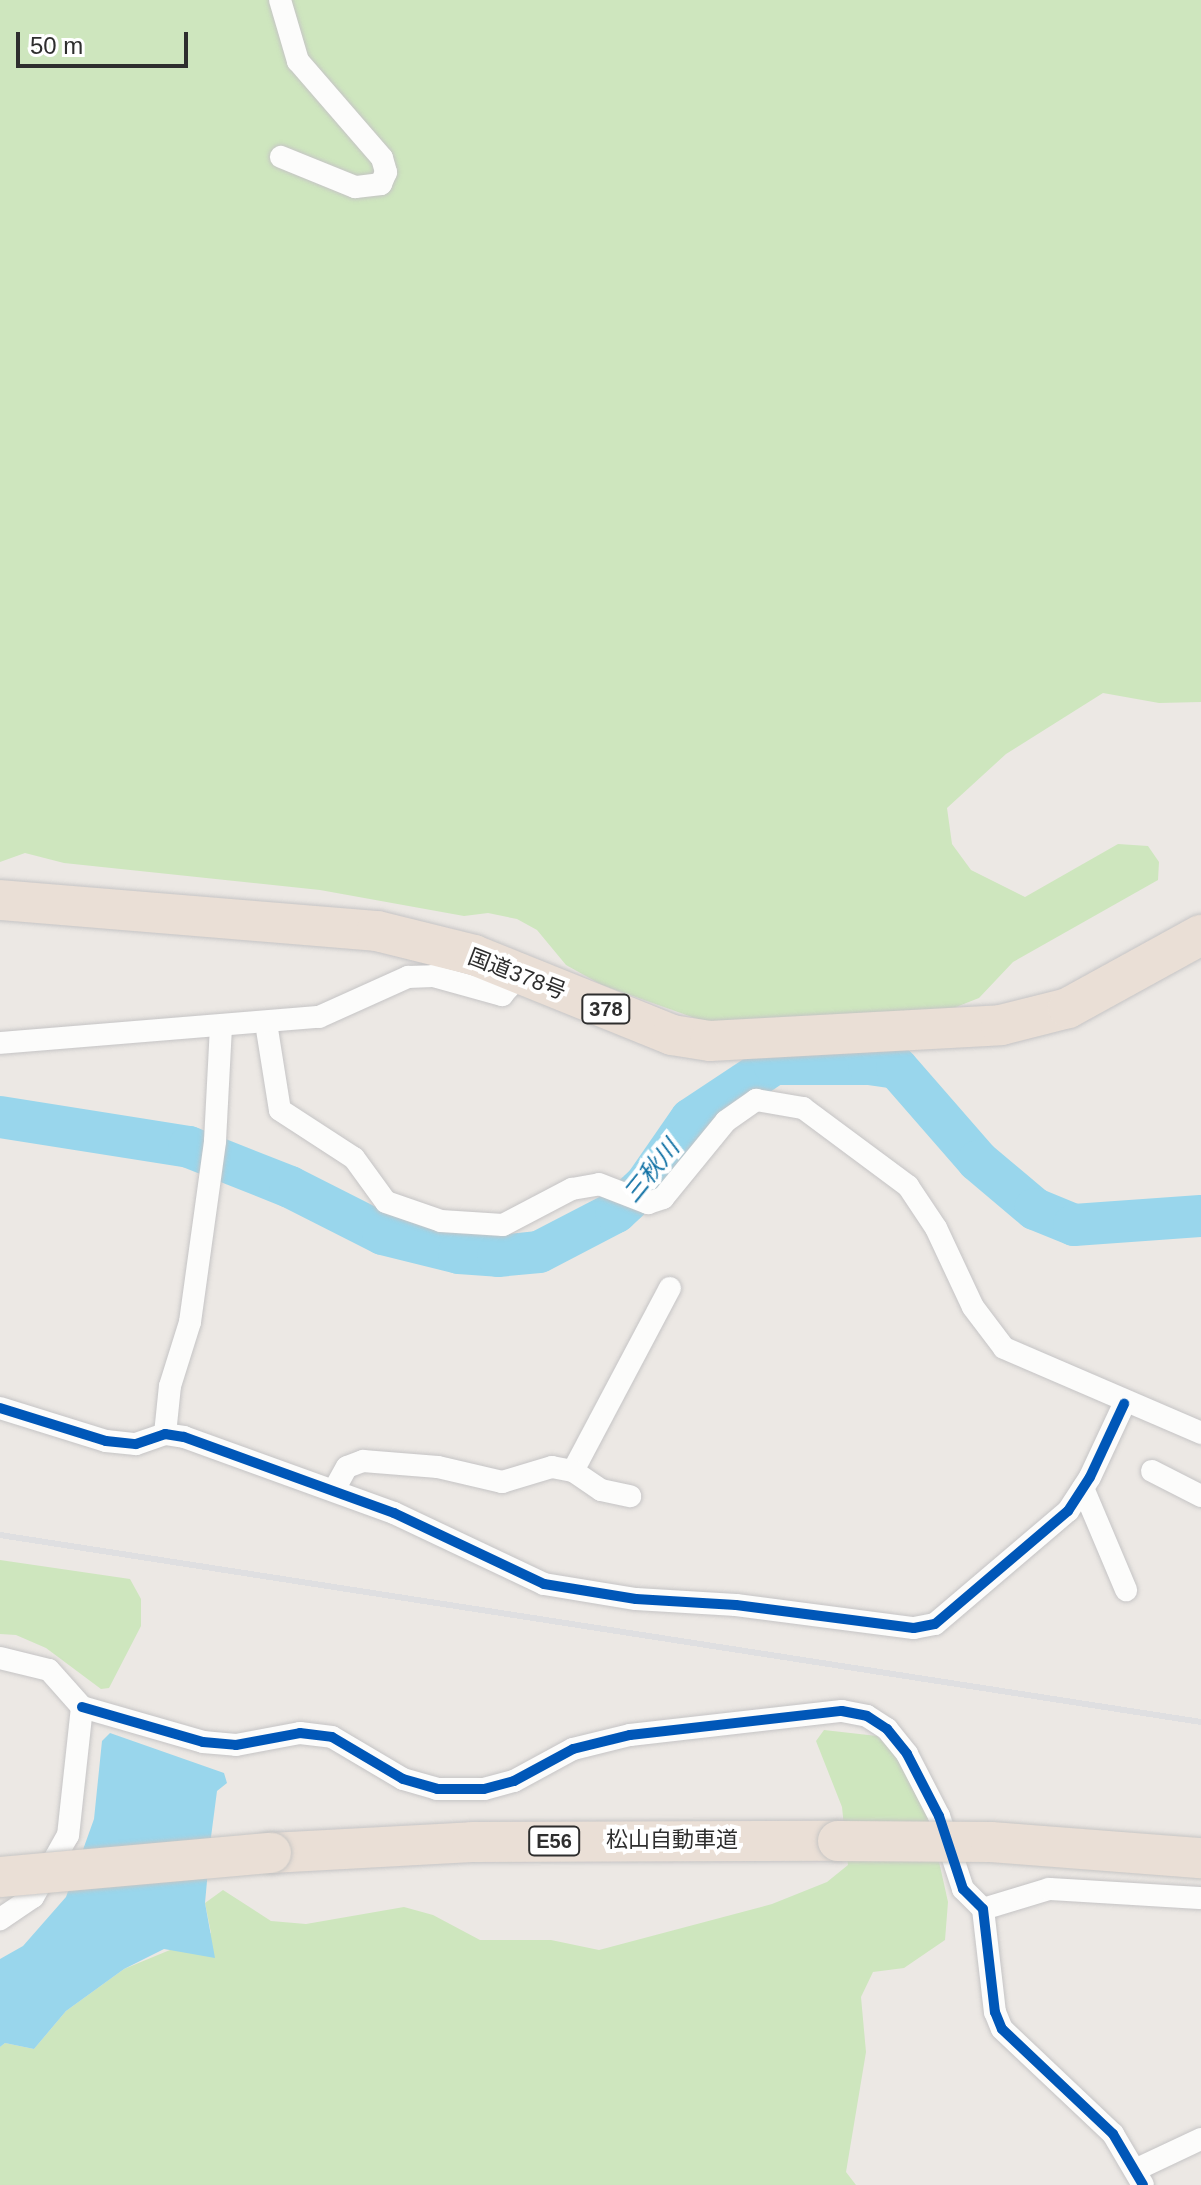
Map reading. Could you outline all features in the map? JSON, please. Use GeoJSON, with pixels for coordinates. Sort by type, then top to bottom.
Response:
{"type":"FeatureCollection","features":[{"type":"Feature","properties":{"kind":"highway","name":"国道378号"},"geometry":{"type":"LineString","coordinates":[[0,900],[377,931],[523,972],[672,1035],[710,1041],[962,1029],[1068,1008],[1201,935]]}},
{"type":"Feature","properties":{"kind":"highway","name":"松山自動車道"},"geometry":{"type":"LineString","coordinates":[[0,1877],[271,1853],[472,1842],[991,1842],[1201,1858]]}},
{"type":"Feature","properties":{"kind":"street"},"geometry":{"type":"LineString","coordinates":[[280,0],[298,61],[382,158],[386,172],[381,184],[355,187],[281,157]]}},
{"type":"Feature","properties":{"kind":"street"},"geometry":{"type":"LineString","coordinates":[[0,1043],[266,1023],[347,1009],[408,977],[433,976],[502,995],[523,972]]}},
{"type":"Feature","properties":{"kind":"street"},"geometry":{"type":"LineString","coordinates":[[266,1023],[280,1110],[354,1158],[386,1202],[441,1221],[503,1225],[572,1189],[599,1184],[648,1203],[663,1198],[726,1121],[756,1100],[803,1108],[908,1186],[936,1228],[973,1307],[1004,1348],[1124,1404],[1201,1433]]}},
{"type":"Feature","properties":{"kind":"street"},"geometry":{"type":"LineString","coordinates":[[165,1434],[170,1386],[190,1322],[211,1174],[221,1028]]}},
{"type":"Feature","properties":{"kind":"street"},"geometry":{"type":"LineString","coordinates":[[573,1471],[670,1288]]}},
{"type":"Feature","properties":{"kind":"street"},"geometry":{"type":"LineString","coordinates":[[0,1408],[106,1441],[136,1444],[165,1434],[334,1490],[544,1584],[636,1599],[736,1605],[914,1628],[935,1624],[1068,1511],[1083,1488],[1124,1404]]}},
{"type":"Feature","properties":{"kind":"street"},"geometry":{"type":"LineString","coordinates":[[334,1490],[347,1467],[363,1461],[438,1467],[502,1482],[552,1467],[573,1471],[601,1490],[630,1496]]}},
{"type":"Feature","properties":{"kind":"street"},"geometry":{"type":"LineString","coordinates":[[1152,1471],[1201,1496]]}},
{"type":"Feature","properties":{"kind":"street"},"geometry":{"type":"LineString","coordinates":[[1083,1488],[1126,1590]]}},
{"type":"Feature","properties":{"kind":"street"},"geometry":{"type":"LineString","coordinates":[[0,1658],[49,1670],[82,1707],[203,1742],[236,1745],[300,1733],[332,1737],[403,1779],[437,1789],[484,1789],[514,1781],[573,1749],[618,1737],[842,1711],[867,1716],[887,1729],[907,1754],[939,1816],[963,1889],[983,1909],[995,2012],[1002,2029],[1113,2134],[1139,2178],[1201,2139]]}},
{"type":"Feature","properties":{"kind":"street"},"geometry":{"type":"LineString","coordinates":[[0,1919],[33,1897],[68,1835],[82,1707]]}},
{"type":"Feature","properties":{"kind":"street"},"geometry":{"type":"LineString","coordinates":[[983,1909],[1049,1889],[1201,1898]]}},
{"type":"Feature","properties":{"kind":"green space"},"geometry":{"type":"Polygon","coordinates":[[[0,0],[1201,0],[1201,702],[1159,703],[1103,693],[1006,754],[947,808],[952,844],[971,870],[1025,897],[1118,844],[1148,846],[1159,862],[1158,880],[1013,962],[979,998],[951,1009],[706,1022],[602,985],[566,965],[537,930],[517,919],[488,913],[464,916],[320,890],[64,863],[25,853],[0,862],[0,0]]]}},
{"type":"Feature","properties":{"kind":"green space"},"geometry":{"type":"Polygon","coordinates":[[[0,1560],[130,1579],[141,1599],[141,1626],[109,1688],[101,1689],[46,1648],[16,1635],[0,1634],[0,1560]]]}},
{"type":"Feature","properties":{"kind":"green space"},"geometry":{"type":"Polygon","coordinates":[[[824,1730],[877,1736],[899,1758],[928,1812],[948,1902],[945,1940],[904,1968],[873,1972],[861,1997],[866,2052],[846,2172],[856,2185],[0,2185],[0,2047],[5,2043],[34,2049],[66,2011],[124,1969],[211,1933],[205,1903],[223,1890],[271,1921],[306,1924],[404,1907],[433,1915],[480,1940],[551,1940],[599,1950],[772,1904],[827,1882],[848,1865],[842,1807],[816,1741],[824,1730]]]}},
{"type":"Feature","properties":{"kind":"water"},"geometry":{"type":"Polygon","coordinates":[[[110,1733],[224,1773],[227,1783],[217,1791],[205,1903],[215,1958],[164,1949],[124,1969],[66,2011],[34,2049],[5,2043],[0,2047],[0,1959],[23,1946],[66,1897],[94,1819],[102,1741],[110,1733]]]}},
{"type":"Feature","properties":{"kind":"waterway","name":"三秋川"},"geometry":{"type":"LineString","coordinates":[[0,1117],[189,1147],[290,1187],[383,1234],[459,1253],[498,1256],[539,1252],[616,1212],[646,1184],[691,1119],[774,1064],[869,1064],[897,1068],[978,1161],[1035,1209],[1074,1225],[1201,1216]]}},
{"type":"Feature","properties":{"kind":"railway"},"geometry":{"type":"LineString","coordinates":[[0,1535],[1201,1722]]}},
{"type":"Feature","properties":{"kind":"cycle path"},"geometry":{"type":"LineString","coordinates":[[0,1408],[106,1441],[136,1444],[165,1434],[184,1437],[394,1513],[544,1584],[636,1599],[736,1605],[914,1628],[935,1624],[1068,1511],[1090,1477],[1124,1404]]}},
{"type":"Feature","properties":{"kind":"cycle path"},"geometry":{"type":"LineString","coordinates":[[82,1707],[203,1742],[236,1745],[300,1733],[332,1737],[403,1779],[437,1789],[484,1789],[514,1781],[573,1749],[630,1735],[842,1711],[867,1716],[887,1729],[907,1754],[939,1816],[963,1889],[983,1909],[995,2012],[1002,2029],[1113,2134],[1143,2185]]}}]}
